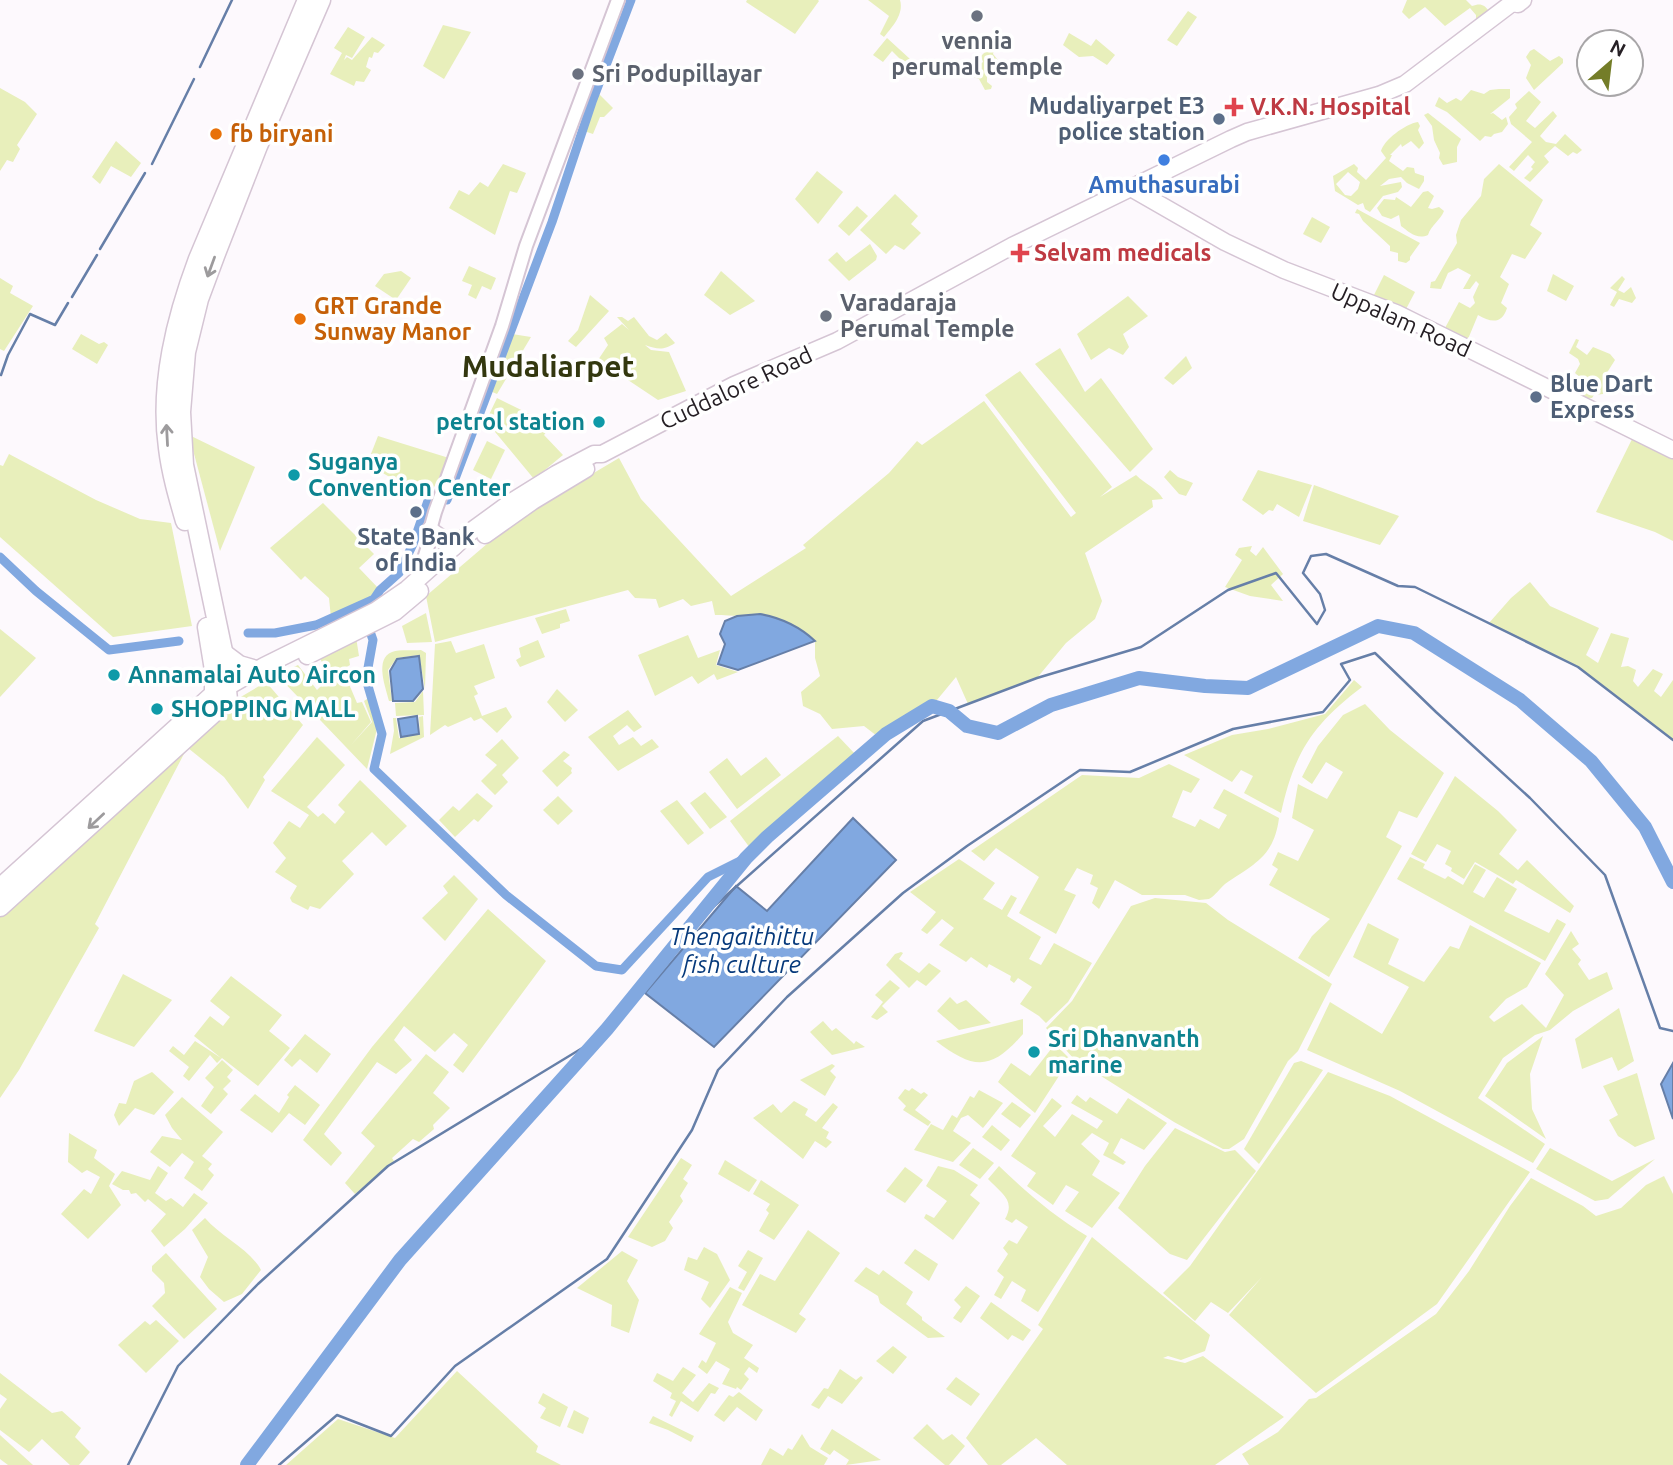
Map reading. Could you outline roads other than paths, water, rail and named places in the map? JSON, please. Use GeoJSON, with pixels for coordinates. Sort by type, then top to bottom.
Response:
{"type":"FeatureCollection","features":[{"type":"Feature","properties":{"kind":"highway"},"geometry":{"type":"LineString","coordinates":[[0,907],[223,697],[223,653],[167,445],[166,391],[183,301],[194,270],[307,0]]}},
{"type":"Feature","properties":{"kind":"highway"},"geometry":{"type":"LineString","coordinates":[[223,697],[214,670],[207,600],[183,453],[181,412],[186,352],[199,299],[215,256],[258,146],[321,0]]}},
{"type":"Feature","properties":{"kind":"highway"},"geometry":{"type":"LineString","coordinates":[[223,653],[239,665],[256,670]]}},
{"type":"Feature","properties":{"kind":"highway"},"geometry":{"type":"LineString","coordinates":[[0,888],[223,697]]}},
{"type":"Feature","properties":{"kind":"main road","name":"Cuddalore Road"},"geometry":{"type":"LineString","coordinates":[[412,591],[454,547],[511,502],[556,474],[594,454],[602,454],[734,385],[837,341],[959,273],[1247,132],[1379,95],[1405,84],[1516,1]]}},
{"type":"Feature","properties":{"kind":"main road","name":"Uppalam Road"},"geometry":{"type":"LineString","coordinates":[[1131,188],[1225,242],[1284,270],[1396,313],[1673,450]]}},
{"type":"Feature","properties":{"kind":"main road","name":"Cuddalore Road"},"geometry":{"type":"LineString","coordinates":[[223,697],[392,607],[493,528],[599,461],[602,454]]}},
{"type":"Feature","properties":{"kind":"main road"},"geometry":{"type":"LineString","coordinates":[[430,530],[454,547]]}},
{"type":"Feature","properties":{"kind":"main road","name":"Cuddalore Road"},"geometry":{"type":"LineString","coordinates":[[223,697],[256,670],[343,634]]}},
{"type":"Feature","properties":{"kind":"street"},"geometry":{"type":"LineString","coordinates":[[412,591],[414,562],[425,534],[430,530],[502,326],[526,246],[618,0]]}},
{"type":"Feature","properties":{"kind":"water"},"geometry":{"type":"Polygon","coordinates":[[[760,614],[790,623],[815,641],[738,670],[718,664],[725,644],[720,634],[725,621],[737,616],[760,614]]]}},
{"type":"Feature","properties":{"kind":"water"},"geometry":{"type":"Polygon","coordinates":[[[419,656],[423,689],[413,701],[393,701],[390,671],[397,659],[419,656]]]}},
{"type":"Feature","properties":{"kind":"water"},"geometry":{"type":"Polygon","coordinates":[[[417,716],[419,734],[401,737],[398,719],[417,716]]]}},
{"type":"Feature","properties":{"kind":"water","name":"Thengaithittu fish culture"},"geometry":{"type":"Polygon","coordinates":[[[853,818],[896,860],[714,1047],[645,993],[736,886],[767,911],[853,818]]]}},
{"type":"Feature","properties":{"kind":"water"},"geometry":{"type":"Polygon","coordinates":[[[1673,1063],[1673,1119],[1661,1084],[1673,1063]]]}},
{"type":"Feature","properties":{"kind":"waterway"},"geometry":{"type":"LineString","coordinates":[[200,67],[232,0]]}},
{"type":"Feature","properties":{"kind":"waterway"},"geometry":{"type":"LineString","coordinates":[[248,633],[275,633],[316,625],[374,599],[399,573],[413,544],[430,495],[447,500],[552,222],[592,102],[631,0]]}},
{"type":"Feature","properties":{"kind":"waterway"},"geometry":{"type":"LineString","coordinates":[[152,164],[194,79]]}},
{"type":"Feature","properties":{"kind":"waterway"},"geometry":{"type":"LineString","coordinates":[[100,249],[145,173]]}},
{"type":"Feature","properties":{"kind":"waterway"},"geometry":{"type":"LineString","coordinates":[[72,297],[97,255]]}},
{"type":"Feature","properties":{"kind":"waterway"},"geometry":{"type":"LineString","coordinates":[[1,375],[8,355],[30,314],[55,325],[68,303]]}},
{"type":"Feature","properties":{"kind":"waterway"},"geometry":{"type":"LineString","coordinates":[[128,1465],[178,1366],[258,1284],[388,1166],[612,1030],[712,908],[923,721],[1037,678],[1141,647],[1228,590],[1276,573],[1317,624],[1325,610],[1320,594],[1303,573],[1311,556],[1326,554],[1398,586],[1415,587],[1578,667],[1673,740]]}},
{"type":"Feature","properties":{"kind":"waterway"},"geometry":{"type":"LineString","coordinates":[[0,557],[36,591],[109,650],[179,641]]}},
{"type":"Feature","properties":{"kind":"waterway"},"geometry":{"type":"LineString","coordinates":[[367,623],[373,640],[366,679],[382,734],[374,769],[506,895],[596,966],[622,970],[708,877],[746,858]]}},
{"type":"Feature","properties":{"kind":"waterway"},"geometry":{"type":"LineString","coordinates":[[247,1465],[400,1260],[607,1029],[746,858],[886,734],[932,706],[949,711],[967,726],[998,733],[1051,705],[1139,678],[1248,688],[1378,626],[1414,633],[1520,700],[1591,761],[1645,827],[1673,882]]}},
{"type":"Feature","properties":{"kind":"waterway"},"geometry":{"type":"LineString","coordinates":[[279,1465],[337,1415],[391,1436],[455,1366],[607,1259],[692,1130],[718,1070],[787,997],[903,893],[1080,770],[1130,772],[1233,729],[1323,712],[1350,680],[1341,664],[1375,653],[1530,798],[1605,875],[1660,1028],[1673,1031]]}},
{"type":"Feature","properties":{"kind":"place","name":"vennia perumal temple"},"geometry":{"type":"Point","coordinates":[977,16]}},
{"type":"Feature","properties":{"kind":"place","name":"Sri Podupillayar"},"geometry":{"type":"Point","coordinates":[578,74]}},
{"type":"Feature","properties":{"kind":"place","name":"V.K.N. Hospital"},"geometry":{"type":"Point","coordinates":[1234,107]}},
{"type":"Feature","properties":{"kind":"place","name":"Mudaliyarpet E3 police station"},"geometry":{"type":"Point","coordinates":[1219,119]}},
{"type":"Feature","properties":{"kind":"place","name":"fb biryani"},"geometry":{"type":"Point","coordinates":[216,134]}},
{"type":"Feature","properties":{"kind":"place","name":"Amuthasurabi"},"geometry":{"type":"Point","coordinates":[1164,160]}},
{"type":"Feature","properties":{"kind":"place","name":"Selvam medicals"},"geometry":{"type":"Point","coordinates":[1020,253]}},
{"type":"Feature","properties":{"kind":"place","name":"Varadaraja Perumal Temple"},"geometry":{"type":"Point","coordinates":[826,316]}},
{"type":"Feature","properties":{"kind":"place","name":"GRT Grande Sunway Manor"},"geometry":{"type":"Point","coordinates":[300,319]}},
{"type":"Feature","properties":{"kind":"place","name":"Blue Dart Express"},"geometry":{"type":"Point","coordinates":[1536,397]}},
{"type":"Feature","properties":{"kind":"place","name":"petrol station"},"geometry":{"type":"Point","coordinates":[599,422]}},
{"type":"Feature","properties":{"kind":"place","name":"Suganya Convention Center"},"geometry":{"type":"Point","coordinates":[294,475]}},
{"type":"Feature","properties":{"kind":"place","name":"State Bank of India"},"geometry":{"type":"Point","coordinates":[416,512]}},
{"type":"Feature","properties":{"kind":"place","name":"Annamalai Auto Aircon"},"geometry":{"type":"Point","coordinates":[114,675]}},
{"type":"Feature","properties":{"kind":"place","name":"SHOPPING MALL"},"geometry":{"type":"Point","coordinates":[157,709]}},
{"type":"Feature","properties":{"kind":"place","name":"Sri Dhanvanth marine"},"geometry":{"type":"Point","coordinates":[1034,1052]}},
{"type":"Feature","properties":{"kind":"district","name":"Mudaliarpet"},"geometry":{"type":"Point","coordinates":[548,367]}}]}
